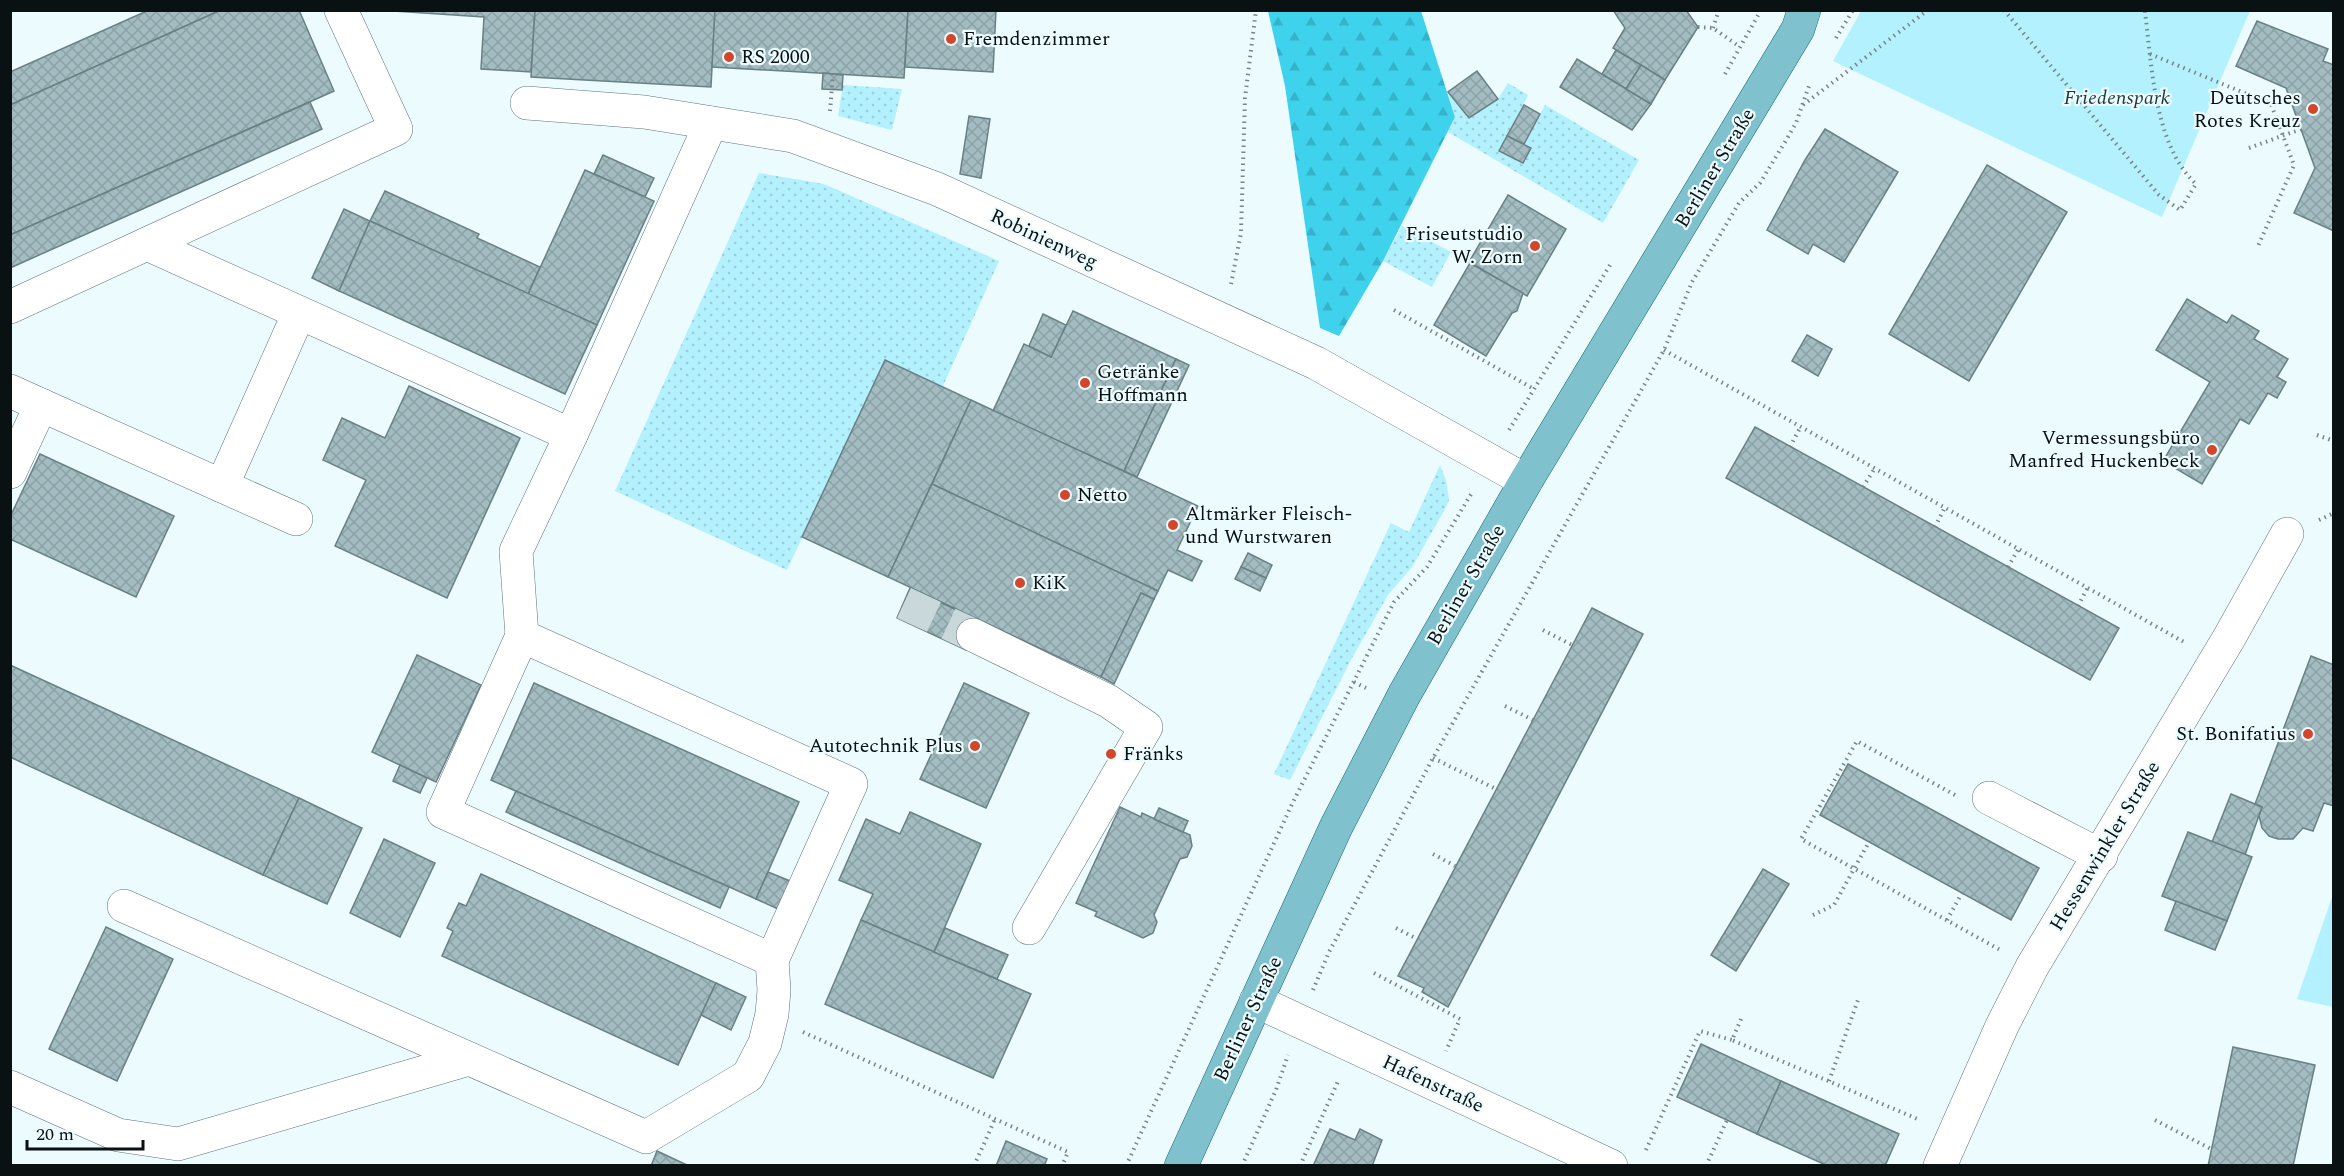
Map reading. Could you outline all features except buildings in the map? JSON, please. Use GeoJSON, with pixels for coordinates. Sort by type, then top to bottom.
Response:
{"type":"FeatureCollection","features":[{"type":"Feature","properties":{"kind":"main road","name":"Berliner Straße"},"geometry":{"type":"LineString","coordinates":[[1180,1166],[1336,827],[1378,744],[1526,481],[1808,17]]}},
{"type":"Feature","properties":{"kind":"street"},"geometry":{"type":"LineString","coordinates":[[10,307],[396,129],[342,10]]}},
{"type":"Feature","properties":{"kind":"street","name":"Robinienweg"},"geometry":{"type":"LineString","coordinates":[[527,102],[644,112],[793,136],[936,189],[1316,363],[1492,459],[1526,481]]}},
{"type":"Feature","properties":{"kind":"street"},"geometry":{"type":"LineString","coordinates":[[711,123],[571,435],[516,551],[522,636],[443,812],[772,960]]}},
{"type":"Feature","properties":{"kind":"street"},"geometry":{"type":"LineString","coordinates":[[147,244],[571,435]]}},
{"type":"Feature","properties":{"kind":"street"},"geometry":{"type":"LineString","coordinates":[[222,486],[299,313]]}},
{"type":"Feature","properties":{"kind":"street"},"geometry":{"type":"LineString","coordinates":[[10,391],[296,519]]}},
{"type":"Feature","properties":{"kind":"street"},"geometry":{"type":"LineString","coordinates":[[10,472],[41,405]]}},
{"type":"Feature","properties":{"kind":"street","name":"Hessenwinkler Straße"},"geometry":{"type":"LineString","coordinates":[[1940,1166],[2002,1026],[2032,967],[2101,856],[2287,534]]}},
{"type":"Feature","properties":{"kind":"street"},"geometry":{"type":"LineString","coordinates":[[973,635],[1108,701],[1146,727],[1029,928]]}},
{"type":"Feature","properties":{"kind":"street"},"geometry":{"type":"LineString","coordinates":[[124,906],[646,1137],[748,1076],[765,1043],[771,1018],[774,990],[772,960],[851,784],[522,636]]}},
{"type":"Feature","properties":{"kind":"street"},"geometry":{"type":"LineString","coordinates":[[1974,797],[2101,856]]}},
{"type":"Feature","properties":{"kind":"street","name":"Hafenstraße"},"geometry":{"type":"LineString","coordinates":[[1256,1001],[1299,1023],[1611,1166]]}},
{"type":"Feature","properties":{"kind":"street"},"geometry":{"type":"LineString","coordinates":[[10,1087],[118,1135],[178,1144],[469,1059]]}},
{"type":"Feature","properties":{"kind":"path"},"geometry":{"type":"LineString","coordinates":[[1224,321],[1242,233],[1245,98],[1256,10]]}},
{"type":"Feature","properties":{"kind":"path"},"geometry":{"type":"LineString","coordinates":[[1713,28],[1719,10]]}},
{"type":"Feature","properties":{"kind":"path"},"geometry":{"type":"LineString","coordinates":[[1724,76],[1761,10]]}},
{"type":"Feature","properties":{"kind":"path"},"geometry":{"type":"LineString","coordinates":[[1831,46],[1853,10]]}},
{"type":"Feature","properties":{"kind":"path"},"geometry":{"type":"LineString","coordinates":[[1802,105],[1928,10]]}},
{"type":"Feature","properties":{"kind":"path"},"geometry":{"type":"LineString","coordinates":[[2004,10],[2159,195],[2181,210],[2196,184],[2181,170],[2156,101],[2145,12]]}},
{"type":"Feature","properties":{"kind":"path"},"geometry":{"type":"LineString","coordinates":[[2133,10],[2145,12],[2150,10]]}},
{"type":"Feature","properties":{"kind":"path"},"geometry":{"type":"LineString","coordinates":[[1698,27],[1713,28],[1740,47]]}},
{"type":"Feature","properties":{"kind":"path"},"geometry":{"type":"LineString","coordinates":[[2150,54],[2271,104],[2294,165],[2258,246]]}},
{"type":"Feature","properties":{"kind":"path"},"geometry":{"type":"LineString","coordinates":[[1242,1166],[1276,1090],[1299,1023],[1329,952],[1432,758],[1664,350],[1692,282],[1739,203],[1760,183],[1785,142],[1814,73]]}},
{"type":"Feature","properties":{"kind":"path"},"geometry":{"type":"LineString","coordinates":[[2249,148],[2301,129]]}},
{"type":"Feature","properties":{"kind":"path"},"geometry":{"type":"LineString","coordinates":[[1779,138],[1785,142]]}},
{"type":"Feature","properties":{"kind":"path"},"geometry":{"type":"LineString","coordinates":[[1126,1166],[1292,804],[1394,602],[1427,567],[1616,256]]}},
{"type":"Feature","properties":{"kind":"path"},"geometry":{"type":"LineString","coordinates":[[1394,310],[1534,389]]}},
{"type":"Feature","properties":{"kind":"path"},"geometry":{"type":"LineString","coordinates":[[1664,350],[2019,548],[2215,661]]}},
{"type":"Feature","properties":{"kind":"path"},"geometry":{"type":"LineString","coordinates":[[1790,447],[1801,426]]}},
{"type":"Feature","properties":{"kind":"path"},"geometry":{"type":"LineString","coordinates":[[2317,435],[2334,441]]}},
{"type":"Feature","properties":{"kind":"path"},"geometry":{"type":"LineString","coordinates":[[1863,487],[1875,468]]}},
{"type":"Feature","properties":{"kind":"path"},"geometry":{"type":"LineString","coordinates":[[1935,527],[1945,507]]}},
{"type":"Feature","properties":{"kind":"path"},"geometry":{"type":"LineString","coordinates":[[2008,567],[2019,548]]}},
{"type":"Feature","properties":{"kind":"path"},"geometry":{"type":"LineString","coordinates":[[2078,606],[2088,587]]}},
{"type":"Feature","properties":{"kind":"path"},"geometry":{"type":"LineString","coordinates":[[1543,630],[1572,645]]}},
{"type":"Feature","properties":{"kind":"path"},"geometry":{"type":"LineString","coordinates":[[1354,682],[1366,688]]}},
{"type":"Feature","properties":{"kind":"path"},"geometry":{"type":"LineString","coordinates":[[1505,706],[1533,720]]}},
{"type":"Feature","properties":{"kind":"path"},"geometry":{"type":"LineString","coordinates":[[1974,797],[1857,741],[1801,839],[2032,967]]}},
{"type":"Feature","properties":{"kind":"path"},"geometry":{"type":"LineString","coordinates":[[1432,758],[1496,789]]}},
{"type":"Feature","properties":{"kind":"path"},"geometry":{"type":"LineString","coordinates":[[1813,915],[1834,905],[1869,842]]}},
{"type":"Feature","properties":{"kind":"path"},"geometry":{"type":"LineString","coordinates":[[1432,854],[1455,866]]}},
{"type":"Feature","properties":{"kind":"path"},"geometry":{"type":"LineString","coordinates":[[1947,920],[1962,893]]}},
{"type":"Feature","properties":{"kind":"path"},"geometry":{"type":"LineString","coordinates":[[1396,928],[1417,939]]}},
{"type":"Feature","properties":{"kind":"path"},"geometry":{"type":"LineString","coordinates":[[1374,973],[1460,1019],[1443,1057]]}},
{"type":"Feature","properties":{"kind":"path"},"geometry":{"type":"LineString","coordinates":[[1829,1081],[1858,1000]]}},
{"type":"Feature","properties":{"kind":"path"},"geometry":{"type":"LineString","coordinates":[[771,1018],[1068,1152],[1062,1166]]}},
{"type":"Feature","properties":{"kind":"path"},"geometry":{"type":"LineString","coordinates":[[1732,1040],[1741,1019]]}},
{"type":"Feature","properties":{"kind":"path"},"geometry":{"type":"LineString","coordinates":[[1646,1150],[1700,1031],[1732,1040],[1954,1135]]}},
{"type":"Feature","properties":{"kind":"path"},"geometry":{"type":"LineString","coordinates":[[1309,1166],[1301,1164],[1339,1079]]}},
{"type":"Feature","properties":{"kind":"path"},"geometry":{"type":"LineString","coordinates":[[974,1166],[995,1119]]}},
{"type":"Feature","properties":{"kind":"path"},"geometry":{"type":"LineString","coordinates":[[1706,1166],[1726,1120]]}},
{"type":"Feature","properties":{"kind":"path"},"geometry":{"type":"LineString","coordinates":[[2155,1120],[2211,1149]]}},
{"type":"Feature","properties":{"kind":"green space"},"geometry":{"type":"Polygon","coordinates":[[[1268,11],[1421,11],[1455,117],[1383,261],[1339,336],[1320,328],[1285,86],[1268,11]]]}},
{"type":"Feature","properties":{"kind":"green space","name":"Friedenspark"},"geometry":{"type":"Polygon","coordinates":[[[1861,11],[2250,11],[2162,217],[1833,61],[1861,11]]]}},
{"type":"Feature","properties":{"kind":"green space"},"geometry":{"type":"Polygon","coordinates":[[[1508,83],[1528,95],[1500,151],[1523,163],[1531,149],[1524,144],[1545,105],[1639,160],[1603,223],[1448,132],[1455,117],[1448,92],[1469,119],[1498,99],[1508,83]]]}},
{"type":"Feature","properties":{"kind":"green space"},"geometry":{"type":"Polygon","coordinates":[[[843,85],[902,89],[892,130],[838,116],[843,85]]]}},
{"type":"Feature","properties":{"kind":"green space"},"geometry":{"type":"Polygon","coordinates":[[[759,173],[824,184],[999,261],[943,386],[885,360],[787,570],[615,491],[759,173]]]}},
{"type":"Feature","properties":{"kind":"green space"},"geometry":{"type":"Polygon","coordinates":[[[1402,226],[1451,252],[1432,287],[1383,261],[1402,226]]]}},
{"type":"Feature","properties":{"kind":"green space"},"geometry":{"type":"Polygon","coordinates":[[[1440,465],[1446,480],[1449,500],[1444,511],[1412,567],[1388,595],[1352,658],[1290,780],[1274,774],[1391,523],[1409,532],[1440,465]]]}},
{"type":"Feature","properties":{"kind":"green space"},"geometry":{"type":"Polygon","coordinates":[[[2333,894],[2333,1007],[2297,999],[2333,894]]]}},
{"type":"Feature","properties":{"kind":"tunnel"},"geometry":{"type":"LineString","coordinates":[[904,603],[973,635]]}},
{"type":"Feature","properties":{"kind":"place","name":"Fremdenzimmer"},"geometry":{"type":"Point","coordinates":[951,39]}},
{"type":"Feature","properties":{"kind":"place","name":"RS 2000"},"geometry":{"type":"Point","coordinates":[729,57]}},
{"type":"Feature","properties":{"kind":"place","name":"Deutsches Rotes Kreuz"},"geometry":{"type":"Point","coordinates":[2313,109]}},
{"type":"Feature","properties":{"kind":"place","name":"Friseutstudio W. Zorn"},"geometry":{"type":"Point","coordinates":[1535,246]}},
{"type":"Feature","properties":{"kind":"place","name":"Getränke Hoffmann"},"geometry":{"type":"Point","coordinates":[1085,383]}},
{"type":"Feature","properties":{"kind":"place","name":"Vermessungsbüro Manfred Huckenbeck"},"geometry":{"type":"Point","coordinates":[2212,450]}},
{"type":"Feature","properties":{"kind":"place","name":"Netto"},"geometry":{"type":"Point","coordinates":[1065,495]}},
{"type":"Feature","properties":{"kind":"place","name":"Altmärker Fleisch- und Wurstwaren"},"geometry":{"type":"Point","coordinates":[1173,525]}},
{"type":"Feature","properties":{"kind":"place","name":"KiK"},"geometry":{"type":"Point","coordinates":[1020,583]}},
{"type":"Feature","properties":{"kind":"place","name":"St. Bonifatius"},"geometry":{"type":"Point","coordinates":[2308,734]}},
{"type":"Feature","properties":{"kind":"place","name":"Autotechnik Plus"},"geometry":{"type":"Point","coordinates":[975,746]}},
{"type":"Feature","properties":{"kind":"place","name":"Fränks"},"geometry":{"type":"Point","coordinates":[1111,754]}}]}
